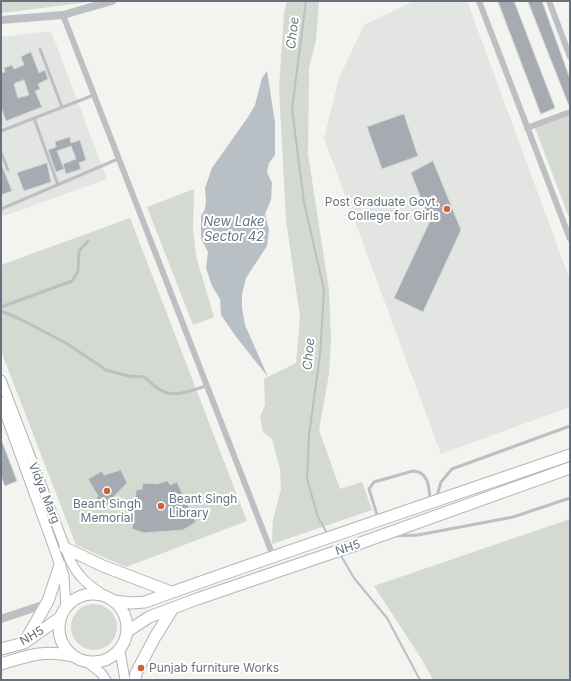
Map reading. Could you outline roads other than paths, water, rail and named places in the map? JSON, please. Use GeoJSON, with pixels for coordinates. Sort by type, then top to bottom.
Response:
{"type":"FeatureCollection","features":[{"type":"Feature","properties":{"kind":"highway","name":"NH5"},"geometry":{"type":"LineString","coordinates":[[115,601],[131,603],[146,602],[273,556],[380,521],[570,455]]}},
{"type":"Feature","properties":{"kind":"highway","name":"NH5"},"geometry":{"type":"LineString","coordinates":[[73,656],[63,646],[58,627],[64,612],[74,598],[86,594],[102,594],[115,601],[123,610],[127,619],[128,631],[150,617],[173,608],[384,535],[570,468]]}},
{"type":"Feature","properties":{"kind":"highway"},"geometry":{"type":"LineString","coordinates":[[66,548],[103,566],[171,592]]}},
{"type":"Feature","properties":{"kind":"highway"},"geometry":{"type":"LineString","coordinates":[[24,643],[46,604],[60,565]]}},
{"type":"Feature","properties":{"kind":"highway"},"geometry":{"type":"LineString","coordinates":[[136,680],[136,673],[155,637],[173,608]]}},
{"type":"Feature","properties":{"kind":"highway","name":"NH5"},"geometry":{"type":"LineString","coordinates":[[1,649],[24,643],[64,612]]}},
{"type":"Feature","properties":{"kind":"highway"},"geometry":{"type":"LineString","coordinates":[[87,662],[99,662],[120,651],[128,631]]}},
{"type":"Feature","properties":{"kind":"highway","name":"NH5"},"geometry":{"type":"LineString","coordinates":[[1,664],[33,654],[57,652],[73,656],[87,662]]}},
{"type":"Feature","properties":{"kind":"main road","name":"Vidya Marg"},"geometry":{"type":"LineString","coordinates":[[1,380],[77,573],[85,582],[102,594]]}},
{"type":"Feature","properties":{"kind":"main road","name":"Vidya Marg"},"geometry":{"type":"LineString","coordinates":[[1,402],[60,565],[66,588],[64,612]]}},
{"type":"Feature","properties":{"kind":"main road"},"geometry":{"type":"LineString","coordinates":[[120,651],[125,680]]}},
{"type":"Feature","properties":{"kind":"main road"},"geometry":{"type":"LineString","coordinates":[[87,662],[101,673],[106,680]]}},
{"type":"Feature","properties":{"kind":"street"},"geometry":{"type":"LineString","coordinates":[[1,20],[63,15],[112,1]]}},
{"type":"Feature","properties":{"kind":"street"},"geometry":{"type":"LineString","coordinates":[[479,1],[570,239]]}},
{"type":"Feature","properties":{"kind":"street"},"geometry":{"type":"LineString","coordinates":[[549,1],[570,57]]}},
{"type":"Feature","properties":{"kind":"street"},"geometry":{"type":"LineString","coordinates":[[63,15],[273,556]]}},
{"type":"Feature","properties":{"kind":"street"},"geometry":{"type":"LineString","coordinates":[[563,39],[570,36]]}},
{"type":"Feature","properties":{"kind":"street"},"geometry":{"type":"LineString","coordinates":[[527,128],[570,112]]}},
{"type":"Feature","properties":{"kind":"street"},"geometry":{"type":"LineString","coordinates":[[1,619],[46,604]]}},
{"type":"Feature","properties":{"kind":"lane"},"geometry":{"type":"LineString","coordinates":[[40,49],[62,107]]}},
{"type":"Feature","properties":{"kind":"lane"},"geometry":{"type":"LineString","coordinates":[[1,131],[94,95]]}},
{"type":"Feature","properties":{"kind":"lane"},"geometry":{"type":"LineString","coordinates":[[34,118],[58,185]]}},
{"type":"Feature","properties":{"kind":"lane"},"geometry":{"type":"LineString","coordinates":[[1,152],[8,170]]}},
{"type":"Feature","properties":{"kind":"lane"},"geometry":{"type":"LineString","coordinates":[[1,209],[118,159]]}},
{"type":"Feature","properties":{"kind":"lane"},"geometry":{"type":"LineString","coordinates":[[1,307],[72,281],[78,271],[79,251],[88,241]]}},
{"type":"Feature","properties":{"kind":"lane"},"geometry":{"type":"LineString","coordinates":[[1,311],[66,342],[106,370],[128,376],[144,376],[156,387],[167,393],[178,395],[206,386]]}},
{"type":"Feature","properties":{"kind":"lane"},"geometry":{"type":"LineString","coordinates":[[432,503],[441,482],[452,469],[570,426]]}},
{"type":"Feature","properties":{"kind":"lane"},"geometry":{"type":"LineString","coordinates":[[380,521],[369,489],[374,482],[413,471],[419,471],[426,478],[432,503]]}},
{"type":"Feature","properties":{"kind":"lane"},"geometry":{"type":"LineString","coordinates":[[384,535],[418,535],[483,523],[513,517],[570,498]]}},
{"type":"Feature","properties":{"kind":"water","name":"New Lake Sector 42"},"geometry":{"type":"Polygon","coordinates":[[[267,71],[275,122],[275,155],[269,163],[267,172],[272,183],[271,200],[265,214],[269,230],[267,246],[246,278],[242,294],[242,308],[245,325],[268,377],[221,315],[220,299],[212,286],[206,268],[208,252],[201,238],[201,216],[205,209],[206,202],[205,188],[212,168],[255,105],[262,78],[267,71]]]}},
{"type":"Feature","properties":{"kind":"waterway","name":"Choe"},"geometry":{"type":"LineString","coordinates":[[306,1],[292,109],[304,202],[324,290],[320,355],[309,435],[307,479],[318,517],[327,533]]}},
{"type":"Feature","properties":{"kind":"waterway","name":"Choe"},"geometry":{"type":"LineString","coordinates":[[340,554],[354,578],[387,618],[420,680]]}},
{"type":"Feature","properties":{"kind":"place","name":"Post Graduate Govt. College for Girls"},"geometry":{"type":"Point","coordinates":[447,209]}},
{"type":"Feature","properties":{"kind":"place","name":"Beant Singh Memorial"},"geometry":{"type":"Point","coordinates":[107,491]}},
{"type":"Feature","properties":{"kind":"place","name":"Beant Singh Library"},"geometry":{"type":"Point","coordinates":[161,506]}},
{"type":"Feature","properties":{"kind":"place","name":"Punjab furniture Works"},"geometry":{"type":"Point","coordinates":[141,668]}}]}
